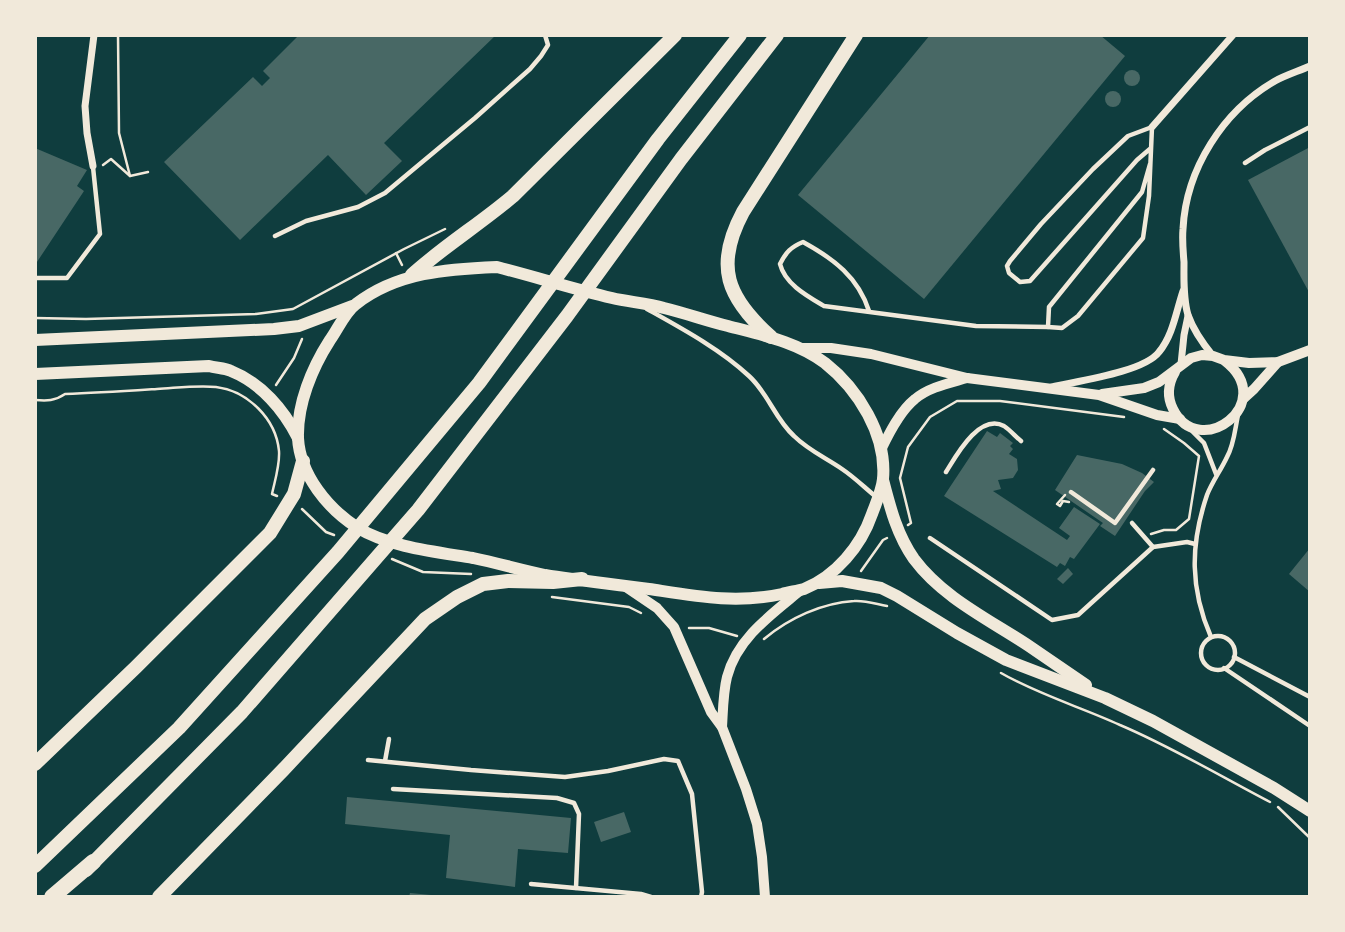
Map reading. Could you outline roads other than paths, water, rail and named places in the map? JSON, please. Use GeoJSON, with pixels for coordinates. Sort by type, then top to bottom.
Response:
{"type":"FeatureCollection","features":[{"type":"Feature","properties":{"kind":"highway"},"geometry":{"type":"LineString","coordinates":[[412,275],[513,196],[675,35]]}},
{"type":"Feature","properties":{"kind":"highway"},"geometry":{"type":"LineString","coordinates":[[35,866],[178,728],[338,552],[479,383],[658,139],[740,35]]}},
{"type":"Feature","properties":{"kind":"highway"},"geometry":{"type":"LineString","coordinates":[[62,897],[93,862],[242,712],[418,510],[777,35]]}},
{"type":"Feature","properties":{"kind":"highway"},"geometry":{"type":"LineString","coordinates":[[771,337],[750,318],[734,294],[727,267],[730,240],[743,212],[856,35]]}},
{"type":"Feature","properties":{"kind":"highway"},"geometry":{"type":"LineString","coordinates":[[35,764],[270,533],[294,494],[303,461]]}},
{"type":"Feature","properties":{"kind":"highway"},"geometry":{"type":"LineString","coordinates":[[159,897],[425,619],[457,597],[483,584],[508,580],[552,582],[582,579]]}},
{"type":"Feature","properties":{"kind":"highway"},"geometry":{"type":"LineString","coordinates":[[52,897],[93,862]]}},
{"type":"Feature","properties":{"kind":"main road"},"geometry":{"type":"LineString","coordinates":[[35,340],[274,330],[299,326],[352,306],[377,290],[412,275],[452,269],[497,267],[608,297],[660,306],[771,337],[801,348],[826,364],[852,390],[870,418],[881,450],[883,479],[898,530],[914,558],[931,578],[991,623],[1105,698]]}},
{"type":"Feature","properties":{"kind":"main road"},"geometry":{"type":"LineString","coordinates":[[352,306],[314,370],[301,409],[298,439],[303,461],[315,486],[337,512],[368,533],[420,549],[546,575],[712,598],[757,599],[802,590],[835,570],[866,533],[883,479]]}},
{"type":"Feature","properties":{"kind":"main road"},"geometry":{"type":"LineString","coordinates":[[35,374],[209,366],[229,369],[268,395],[298,439]]}},
{"type":"Feature","properties":{"kind":"main road"},"geometry":{"type":"LineString","coordinates":[[815,583],[842,581],[881,588],[1006,660],[1105,698],[1153,721],[1310,811]]}},
{"type":"Feature","properties":{"kind":"street"},"geometry":{"type":"LineString","coordinates":[[93,166],[85,106],[94,35]]}},
{"type":"Feature","properties":{"kind":"street"},"geometry":{"type":"LineString","coordinates":[[1152,127],[1233,35]]}},
{"type":"Feature","properties":{"kind":"street"},"geometry":{"type":"LineString","coordinates":[[1183,422],[1173,411],[1169,390],[1171,379],[1179,367],[1188,315],[1184,287],[1183,229],[1193,180],[1207,149],[1227,121],[1249,99],[1278,79],[1310,66]]}},
{"type":"Feature","properties":{"kind":"street"},"geometry":{"type":"LineString","coordinates":[[1048,388],[1149,362],[1158,354],[1168,337],[1184,287]]}},
{"type":"Feature","properties":{"kind":"street"},"geometry":{"type":"LineString","coordinates":[[801,348],[831,348],[871,354],[967,377],[1099,395],[1195,428],[1215,429],[1232,419],[1238,411],[1243,399],[1243,387],[1233,367],[1219,358],[1201,338],[1188,315]]}},
{"type":"Feature","properties":{"kind":"street"},"geometry":{"type":"LineString","coordinates":[[1099,395],[1144,388],[1159,382],[1191,358],[1202,355],[1249,363],[1278,362],[1310,350]]}},
{"type":"Feature","properties":{"kind":"street"},"geometry":{"type":"LineString","coordinates":[[1243,399],[1278,362]]}},
{"type":"Feature","properties":{"kind":"street"},"geometry":{"type":"LineString","coordinates":[[881,450],[894,425],[914,399],[967,377]]}},
{"type":"Feature","properties":{"kind":"street"},"geometry":{"type":"LineString","coordinates":[[623,585],[657,608],[674,627],[712,712],[722,727],[757,824],[765,897]]}},
{"type":"Feature","properties":{"kind":"street"},"geometry":{"type":"LineString","coordinates":[[722,727],[727,676],[744,642],[762,622],[802,590]]}},
{"type":"Feature","properties":{"kind":"lane"},"geometry":{"type":"LineString","coordinates":[[275,236],[306,221],[358,206],[385,193],[530,69],[548,45],[545,35]]}},
{"type":"Feature","properties":{"kind":"lane"},"geometry":{"type":"LineString","coordinates":[[869,311],[865,298],[845,270],[818,250],[803,242],[791,247],[785,254],[780,264],[782,273],[809,297],[824,306],[976,326],[1062,328],[1078,316],[1143,238],[1149,196],[1152,127],[1128,136],[1093,169],[1041,224],[1007,266],[1009,273],[1020,282],[1030,281],[1137,160],[1151,148]]}},
{"type":"Feature","properties":{"kind":"lane"},"geometry":{"type":"LineString","coordinates":[[1245,163],[1310,127]]}},
{"type":"Feature","properties":{"kind":"lane"},"geometry":{"type":"LineString","coordinates":[[1048,327],[1049,307],[1142,192],[1150,164]]}},
{"type":"Feature","properties":{"kind":"lane"},"geometry":{"type":"LineString","coordinates":[[35,278],[67,278],[100,234],[93,166]]}},
{"type":"Feature","properties":{"kind":"lane"},"geometry":{"type":"LineString","coordinates":[[637,303],[691,333],[751,377],[779,419],[794,436],[844,470],[877,499]]}},
{"type":"Feature","properties":{"kind":"lane"},"geometry":{"type":"LineString","coordinates":[[1212,637],[1198,603],[1194,574],[1195,544],[1207,496],[1230,449],[1238,411]]}},
{"type":"Feature","properties":{"kind":"lane"},"geometry":{"type":"LineString","coordinates":[[1183,422],[1204,443],[1216,475]]}},
{"type":"Feature","properties":{"kind":"lane"},"geometry":{"type":"LineString","coordinates":[[946,472],[970,435],[982,428],[999,424],[1021,441]]}},
{"type":"Feature","properties":{"kind":"lane"},"geometry":{"type":"LineString","coordinates":[[1071,492],[1115,523],[1153,470]]}},
{"type":"Feature","properties":{"kind":"lane"},"geometry":{"type":"LineString","coordinates":[[1132,523],[1153,547]]}},
{"type":"Feature","properties":{"kind":"lane"},"geometry":{"type":"LineString","coordinates":[[930,537],[1052,621],[1078,615],[1153,547],[1187,542],[1195,544]]}},
{"type":"Feature","properties":{"kind":"lane"},"geometry":{"type":"LineString","coordinates":[[1222,636],[1231,642],[1234,657],[1224,668],[1209,667],[1202,659],[1203,643],[1212,637],[1222,636]]}},
{"type":"Feature","properties":{"kind":"lane"},"geometry":{"type":"LineString","coordinates":[[1234,657],[1310,697]]}},
{"type":"Feature","properties":{"kind":"lane"},"geometry":{"type":"LineString","coordinates":[[1224,668],[1310,726]]}},
{"type":"Feature","properties":{"kind":"lane"},"geometry":{"type":"LineString","coordinates":[[384,761],[389,739]]}},
{"type":"Feature","properties":{"kind":"lane"},"geometry":{"type":"LineString","coordinates":[[368,760],[565,777],[664,759],[678,761],[692,794],[701,897]]}},
{"type":"Feature","properties":{"kind":"lane"},"geometry":{"type":"LineString","coordinates":[[393,789],[557,798],[574,803],[579,814],[576,888]]}},
{"type":"Feature","properties":{"kind":"lane"},"geometry":{"type":"LineString","coordinates":[[531,884],[651,897]]}}]}
